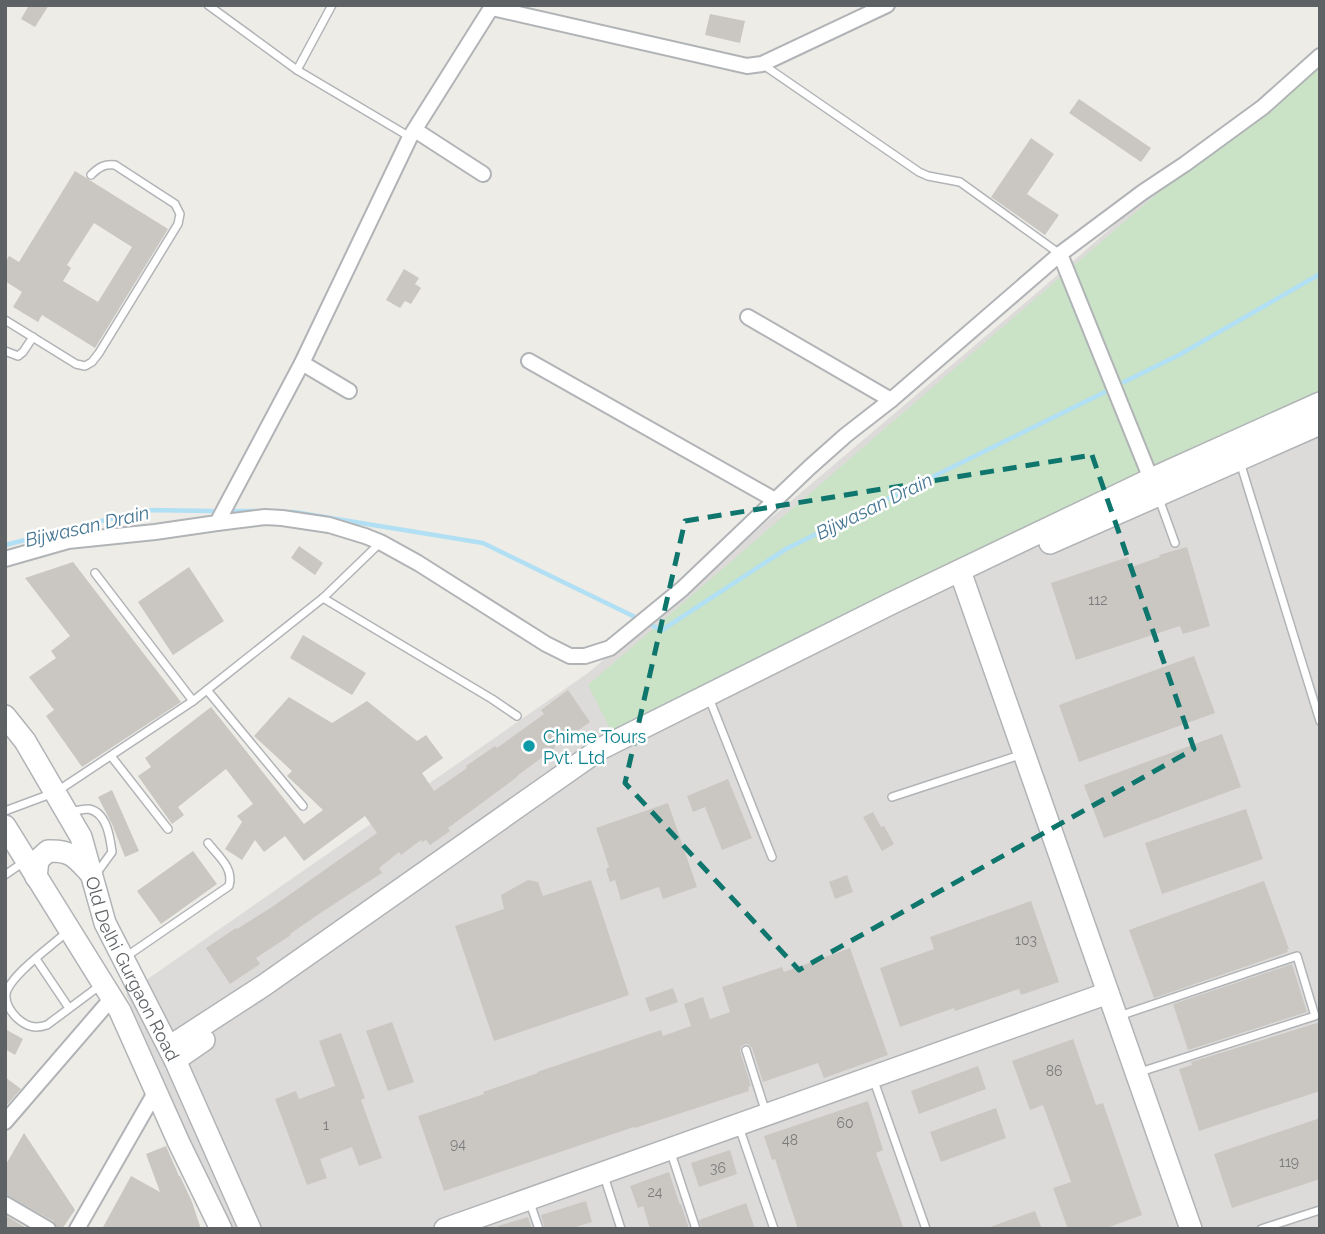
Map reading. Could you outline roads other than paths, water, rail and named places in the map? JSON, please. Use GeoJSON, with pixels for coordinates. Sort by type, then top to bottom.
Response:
{"type":"FeatureCollection","features":[{"type":"Feature","properties":{"kind":"street"},"geometry":{"type":"LineString","coordinates":[[217,523],[302,363],[413,133],[493,7],[747,66],[762,64],[887,5]]}},
{"type":"Feature","properties":{"kind":"street"},"geometry":{"type":"LineString","coordinates":[[5,559],[68,541],[265,517],[303,520],[329,525],[380,542],[570,656],[585,656],[610,648],[682,589],[846,435],[891,400],[1060,254],[1263,107],[1320,56]]}},
{"type":"Feature","properties":{"kind":"street"},"geometry":{"type":"LineString","coordinates":[[413,133],[483,174]]}},
{"type":"Feature","properties":{"kind":"street"},"geometry":{"type":"LineString","coordinates":[[1060,254],[1155,487]]}},
{"type":"Feature","properties":{"kind":"street"},"geometry":{"type":"LineString","coordinates":[[748,317],[891,400]]}},
{"type":"Feature","properties":{"kind":"street"},"geometry":{"type":"LineString","coordinates":[[529,361],[775,500]]}},
{"type":"Feature","properties":{"kind":"street"},"geometry":{"type":"LineString","coordinates":[[302,363],[349,391]]}},
{"type":"Feature","properties":{"kind":"street"},"geometry":{"type":"LineString","coordinates":[[172,1053],[600,749],[856,621],[962,576],[1155,487],[1320,403]]}},
{"type":"Feature","properties":{"kind":"street"},"geometry":{"type":"LineString","coordinates":[[1155,487],[1239,458],[1320,424]]}},
{"type":"Feature","properties":{"kind":"street"},"geometry":{"type":"LineString","coordinates":[[172,1053],[597,763],[642,737],[962,576]]}},
{"type":"Feature","properties":{"kind":"street"},"geometry":{"type":"LineString","coordinates":[[962,576],[1191,1229]]}},
{"type":"Feature","properties":{"kind":"street","name":"Old Delhi Gurgaon Road"},"geometry":{"type":"LineString","coordinates":[[5,716],[26,741],[81,837],[105,923],[172,1053],[250,1229]]}},
{"type":"Feature","properties":{"kind":"street","name":"Old Delhi Gurgaon Road"},"geometry":{"type":"LineString","coordinates":[[5,826],[120,1011],[221,1229]]}},
{"type":"Feature","properties":{"kind":"street"},"geometry":{"type":"LineString","coordinates":[[31,868],[48,851],[62,850],[75,857],[92,876]]}},
{"type":"Feature","properties":{"kind":"street"},"geometry":{"type":"LineString","coordinates":[[5,1122],[108,991]]}},
{"type":"Feature","properties":{"kind":"street"},"geometry":{"type":"LineString","coordinates":[[458,1227],[603,1172],[1108,993]]}},
{"type":"Feature","properties":{"kind":"street"},"geometry":{"type":"LineString","coordinates":[[77,1229],[156,1091]]}},
{"type":"Feature","properties":{"kind":"street"},"geometry":{"type":"LineString","coordinates":[[5,1203],[48,1229]]}},
{"type":"Feature","properties":{"kind":"street"},"geometry":{"type":"LineString","coordinates":[[18,1229],[25,1215]]}},
{"type":"Feature","properties":{"kind":"lane"},"geometry":{"type":"LineString","coordinates":[[208,5],[297,70],[413,133]]}},
{"type":"Feature","properties":{"kind":"lane"},"geometry":{"type":"LineString","coordinates":[[297,70],[332,5]]}},
{"type":"Feature","properties":{"kind":"lane"},"geometry":{"type":"LineString","coordinates":[[762,64],[919,172],[951,179],[969,187],[1060,254]]}},
{"type":"Feature","properties":{"kind":"lane"},"geometry":{"type":"LineString","coordinates":[[5,320],[76,364],[85,366],[92,362],[178,224],[180,214],[175,204],[115,166],[107,164],[99,167],[91,175]]}},
{"type":"Feature","properties":{"kind":"lane"},"geometry":{"type":"LineString","coordinates":[[5,351],[18,356],[33,337]]}},
{"type":"Feature","properties":{"kind":"lane"},"geometry":{"type":"LineString","coordinates":[[1239,458],[1320,721]]}},
{"type":"Feature","properties":{"kind":"lane"},"geometry":{"type":"LineString","coordinates":[[1155,487],[1175,543]]}},
{"type":"Feature","properties":{"kind":"lane"},"geometry":{"type":"LineString","coordinates":[[5,811],[56,792],[193,701],[323,598],[380,542]]}},
{"type":"Feature","properties":{"kind":"lane"},"geometry":{"type":"LineString","coordinates":[[95,573],[193,701]]}},
{"type":"Feature","properties":{"kind":"lane"},"geometry":{"type":"LineString","coordinates":[[323,598],[517,716]]}},
{"type":"Feature","properties":{"kind":"lane"},"geometry":{"type":"LineString","coordinates":[[207,690],[303,806]]}},
{"type":"Feature","properties":{"kind":"lane"},"geometry":{"type":"LineString","coordinates":[[711,703],[772,857]]}},
{"type":"Feature","properties":{"kind":"lane"},"geometry":{"type":"LineString","coordinates":[[892,797],[1024,754]]}},
{"type":"Feature","properties":{"kind":"lane"},"geometry":{"type":"LineString","coordinates":[[111,756],[168,829]]}},
{"type":"Feature","properties":{"kind":"lane"},"geometry":{"type":"LineString","coordinates":[[123,959],[229,886],[229,868],[208,844]]}},
{"type":"Feature","properties":{"kind":"lane"},"geometry":{"type":"LineString","coordinates":[[5,876],[31,868]]}},
{"type":"Feature","properties":{"kind":"lane"},"geometry":{"type":"LineString","coordinates":[[69,930],[17,975],[6,992],[7,1003],[12,1012],[20,1021],[38,1028],[47,1025],[69,1008],[108,991]]}},
{"type":"Feature","properties":{"kind":"lane"},"geometry":{"type":"LineString","coordinates":[[1116,1017],[1297,956],[1315,1016],[1136,1073]]}},
{"type":"Feature","properties":{"kind":"lane"},"geometry":{"type":"LineString","coordinates":[[36,959],[69,1008]]}},
{"type":"Feature","properties":{"kind":"lane"},"geometry":{"type":"LineString","coordinates":[[746,1050],[766,1115]]}},
{"type":"Feature","properties":{"kind":"lane"},"geometry":{"type":"LineString","coordinates":[[873,1077],[926,1229]]}},
{"type":"Feature","properties":{"kind":"lane"},"geometry":{"type":"LineString","coordinates":[[738,1124],[774,1229]]}},
{"type":"Feature","properties":{"kind":"lane"},"geometry":{"type":"LineString","coordinates":[[670,1149],[696,1229]]}},
{"type":"Feature","properties":{"kind":"lane"},"geometry":{"type":"LineString","coordinates":[[603,1172],[621,1229]]}},
{"type":"Feature","properties":{"kind":"lane"},"geometry":{"type":"LineString","coordinates":[[528,1199],[539,1229]]}},
{"type":"Feature","properties":{"kind":"lane"},"geometry":{"type":"LineString","coordinates":[[1261,1229],[1320,1210]]}},
{"type":"Feature","properties":{"kind":"waterway","name":"Bijwasan Drain"},"geometry":{"type":"LineString","coordinates":[[1124,382],[1179,355],[1320,274]]}},
{"type":"Feature","properties":{"kind":"waterway","name":"Bijwasan Drain"},"geometry":{"type":"LineString","coordinates":[[653,626],[662,630],[786,549],[1105,392]]}},
{"type":"Feature","properties":{"kind":"waterway","name":"Bijwasan Drain"},"geometry":{"type":"LineString","coordinates":[[5,545],[146,510],[212,511]]}},
{"type":"Feature","properties":{"kind":"waterway","name":"Bijwasan Drain"},"geometry":{"type":"LineString","coordinates":[[235,511],[259,511]]}},
{"type":"Feature","properties":{"kind":"waterway","name":"Bijwasan Drain"},"geometry":{"type":"LineString","coordinates":[[282,512],[483,543],[633,616]]}},
{"type":"Feature","properties":{"kind":"place","name":"Chime Tours Pvt. Ltd"},"geometry":{"type":"Point","coordinates":[529,746]}}]}
